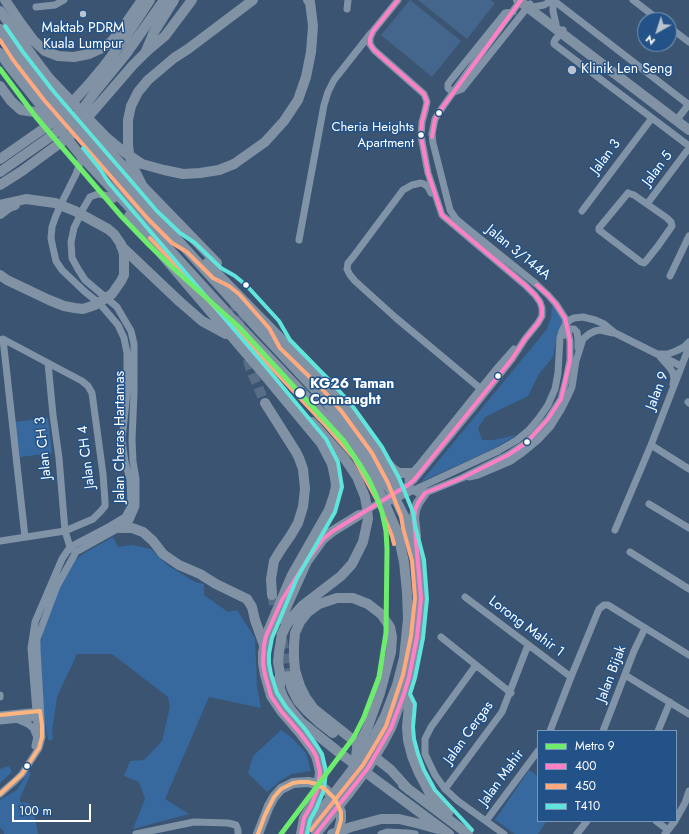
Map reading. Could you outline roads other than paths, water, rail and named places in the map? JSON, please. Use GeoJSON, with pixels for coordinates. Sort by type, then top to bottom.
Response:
{"type":"FeatureCollection","features":[{"type":"Feature","properties":{"kind":"highway"},"geometry":{"type":"LineString","coordinates":[[5,0],[34,41],[45,50],[58,56],[74,57],[88,54],[100,49],[110,42],[121,30],[142,0]]}},
{"type":"Feature","properties":{"kind":"highway"},"geometry":{"type":"LineString","coordinates":[[0,159],[56,120],[104,66],[125,38],[150,0]]}},
{"type":"Feature","properties":{"kind":"highway"},"geometry":{"type":"LineString","coordinates":[[0,172],[68,124],[84,107],[126,54],[164,0]]}},
{"type":"Feature","properties":{"kind":"highway"},"geometry":{"type":"LineString","coordinates":[[146,52],[154,32],[174,0]]}},
{"type":"Feature","properties":{"kind":"highway"},"geometry":{"type":"LineString","coordinates":[[0,185],[22,171],[75,132],[133,65],[164,36],[192,0]]}},
{"type":"Feature","properties":{"kind":"highway"},"geometry":{"type":"LineString","coordinates":[[142,185],[133,167],[129,154],[128,132],[128,120],[138,92],[148,80],[174,58],[194,45],[253,0]]}},
{"type":"Feature","properties":{"kind":"highway"},"geometry":{"type":"LineString","coordinates":[[0,11],[49,78],[106,136],[124,152],[142,164],[183,174],[219,170],[234,164],[264,142],[284,121],[298,100],[306,77],[311,52],[313,26],[310,2],[308,0]]}},
{"type":"Feature","properties":{"kind":"highway"},"geometry":{"type":"LineString","coordinates":[[524,2],[689,129]]}},
{"type":"Feature","properties":{"kind":"highway"},"geometry":{"type":"LineString","coordinates":[[0,30],[49,96],[153,215],[176,238],[319,394],[358,440],[385,481],[409,526]]}},
{"type":"Feature","properties":{"kind":"highway"},"geometry":{"type":"LineString","coordinates":[[0,53],[95,172],[331,423],[359,455],[382,497],[398,534],[404,562],[408,619],[404,658],[397,685],[387,712],[373,739],[355,766],[302,834]]}},
{"type":"Feature","properties":{"kind":"highway"},"geometry":{"type":"LineString","coordinates":[[0,86],[11,101],[22,110],[35,112],[60,130]]}},
{"type":"Feature","properties":{"kind":"highway"},"geometry":{"type":"LineString","coordinates":[[49,96],[96,138],[217,263]]}},
{"type":"Feature","properties":{"kind":"highway"},"geometry":{"type":"LineString","coordinates":[[95,172],[104,187],[114,199],[321,443],[332,464],[336,486],[329,510],[292,575],[266,636],[264,645],[263,663],[271,696],[281,711],[309,745],[316,756],[320,772],[318,788],[314,800],[304,818],[302,834]]}},
{"type":"Feature","properties":{"kind":"highway"},"geometry":{"type":"LineString","coordinates":[[0,205],[26,199],[55,203],[74,211],[108,230],[114,234],[121,244],[124,254],[124,275],[112,294],[95,305],[83,309],[64,306],[49,300],[7,280],[0,275]]}},
{"type":"Feature","properties":{"kind":"highway"},"geometry":{"type":"LineString","coordinates":[[0,214],[10,207],[25,202],[38,203],[67,212],[114,239],[202,321],[233,338]]}},
{"type":"Feature","properties":{"kind":"highway"},"geometry":{"type":"LineString","coordinates":[[176,238],[191,247],[328,387],[347,408],[377,450],[394,470],[400,473],[411,473]]}},
{"type":"Feature","properties":{"kind":"highway"},"geometry":{"type":"LineString","coordinates":[[262,372],[279,383],[345,459],[362,486],[368,519],[363,542],[352,564],[341,576],[302,606],[286,626],[282,634],[278,652],[280,686]]}},
{"type":"Feature","properties":{"kind":"highway"},"geometry":{"type":"LineString","coordinates":[[265,402],[299,458],[303,470],[305,489],[303,507],[298,523],[274,561],[271,579],[272,594]]}},
{"type":"Feature","properties":{"kind":"highway"},"geometry":{"type":"LineString","coordinates":[[377,450],[393,480],[407,514],[418,560]]}},
{"type":"Feature","properties":{"kind":"highway"},"geometry":{"type":"LineString","coordinates":[[316,834],[368,768],[391,728],[404,694],[417,637],[421,598],[414,518],[418,503],[426,493]]}},
{"type":"Feature","properties":{"kind":"highway"},"geometry":{"type":"LineString","coordinates":[[282,600],[308,559],[323,539],[333,531],[359,516]]}},
{"type":"Feature","properties":{"kind":"highway"},"geometry":{"type":"LineString","coordinates":[[119,528],[132,528],[143,532],[163,554],[179,565],[200,574],[216,584],[246,598],[252,607],[264,645]]}},
{"type":"Feature","properties":{"kind":"highway"},"geometry":{"type":"LineString","coordinates":[[308,559],[282,618],[272,649],[274,675],[280,686],[283,697],[290,710],[301,722],[449,834]]}},
{"type":"Feature","properties":{"kind":"highway"},"geometry":{"type":"LineString","coordinates":[[355,766],[357,748],[367,728],[380,693],[390,658],[392,637],[390,627],[381,614],[368,604],[353,598],[337,598],[319,604],[308,612],[300,622],[295,632],[294,664],[300,686],[314,709],[391,770],[408,790]]}},
{"type":"Feature","properties":{"kind":"highway"},"geometry":{"type":"LineString","coordinates":[[288,676],[292,689],[298,700],[320,724],[466,833]]}},
{"type":"Feature","properties":{"kind":"highway"},"geometry":{"type":"LineString","coordinates":[[404,694],[409,705],[407,727],[408,740],[412,756],[419,773],[430,794],[466,833]]}},
{"type":"Feature","properties":{"kind":"highway"},"geometry":{"type":"LineString","coordinates":[[258,834],[267,810],[274,797],[281,789],[293,783],[308,782],[317,784],[335,799],[341,812],[340,829],[337,834]]}},
{"type":"Feature","properties":{"kind":"highway"},"geometry":{"type":"LineString","coordinates":[[265,834],[267,810]]}},
{"type":"Feature","properties":{"kind":"highway"},"geometry":{"type":"LineString","coordinates":[[332,834],[381,819],[398,819],[416,822],[449,834]]}},
{"type":"Feature","properties":{"kind":"street"},"geometry":{"type":"LineString","coordinates":[[36,7],[55,5],[64,0]]}},
{"type":"Feature","properties":{"kind":"street"},"geometry":{"type":"LineString","coordinates":[[347,9],[348,0]]}},
{"type":"Feature","properties":{"kind":"street"},"geometry":{"type":"LineString","coordinates":[[299,240],[324,106],[328,92],[334,80],[398,0]]}},
{"type":"Feature","properties":{"kind":"street"},"geometry":{"type":"LineString","coordinates":[[524,2],[544,5],[553,0]]}},
{"type":"Feature","properties":{"kind":"street"},"geometry":{"type":"LineString","coordinates":[[553,0],[552,11],[556,24]]}},
{"type":"Feature","properties":{"kind":"street"},"geometry":{"type":"LineString","coordinates":[[553,0],[689,105],[679,117]]}},
{"type":"Feature","properties":{"kind":"street"},"geometry":{"type":"LineString","coordinates":[[633,0],[649,12]]}},
{"type":"Feature","properties":{"kind":"street"},"geometry":{"type":"LineString","coordinates":[[513,12],[505,13],[451,80],[448,84],[448,88],[451,91],[454,92],[462,89],[524,2]]}},
{"type":"Feature","properties":{"kind":"street"},"geometry":{"type":"LineString","coordinates":[[524,2],[563,29],[689,124]]}},
{"type":"Feature","properties":{"kind":"street","name":"Jalan 3/144A"},"geometry":{"type":"LineString","coordinates":[[426,493],[462,478],[508,455],[526,443],[548,419],[561,398],[566,380],[570,341],[565,318],[552,299],[535,283],[456,219],[450,210],[433,144],[432,134],[435,119],[442,108],[513,12],[524,2]]}},
{"type":"Feature","properties":{"kind":"street"},"geometry":{"type":"LineString","coordinates":[[563,29],[555,40],[554,44],[689,147]]}},
{"type":"Feature","properties":{"kind":"street"},"geometry":{"type":"LineString","coordinates":[[373,31],[370,38],[370,44],[374,50],[424,94],[426,99],[421,136],[428,173],[442,215]]}},
{"type":"Feature","properties":{"kind":"street"},"geometry":{"type":"LineString","coordinates":[[677,33],[689,42]]}},
{"type":"Feature","properties":{"kind":"street"},"geometry":{"type":"LineString","coordinates":[[357,52],[360,49],[366,48],[374,50]]}},
{"type":"Feature","properties":{"kind":"street","name":"Jalan 3"},"geometry":{"type":"LineString","coordinates":[[582,211],[652,118]]}},
{"type":"Feature","properties":{"kind":"street","name":"Jalan 5"},"geometry":{"type":"LineString","coordinates":[[648,204],[689,147]]}},
{"type":"Feature","properties":{"kind":"street","name":"Jalan Cheras Hartamas"},"geometry":{"type":"LineString","coordinates":[[73,550],[125,516],[131,506],[130,479],[125,462],[122,440],[127,392],[127,353],[124,338],[118,325],[100,304],[84,292],[62,270],[56,260],[51,238],[54,222],[76,174],[81,156]]}},
{"type":"Feature","properties":{"kind":"street"},"geometry":{"type":"LineString","coordinates":[[442,215],[428,187],[424,184],[412,185],[403,190],[348,263],[348,269],[350,275],[355,281],[396,318],[481,389]]}},
{"type":"Feature","properties":{"kind":"street"},"geometry":{"type":"LineString","coordinates":[[628,193],[648,204],[667,218],[671,222],[672,226],[658,246],[644,262],[642,262],[600,232],[599,228],[628,193]]}},
{"type":"Feature","properties":{"kind":"street","name":"Jalan Cheras Hartamas"},"geometry":{"type":"LineString","coordinates":[[73,550],[119,528],[130,520],[136,506],[136,479],[132,440],[134,344],[131,331],[117,307],[85,280],[72,258],[71,242],[74,228],[90,197],[98,194],[114,199]]}},
{"type":"Feature","properties":{"kind":"street","name":"Jalan 3/144A"},"geometry":{"type":"LineString","coordinates":[[411,473],[420,464],[514,348],[538,323],[542,316],[540,302],[535,295],[442,215]]}},
{"type":"Feature","properties":{"kind":"street"},"geometry":{"type":"LineString","coordinates":[[670,276],[689,236]]}},
{"type":"Feature","properties":{"kind":"street"},"geometry":{"type":"LineString","coordinates":[[359,516],[498,451],[517,440],[529,430],[548,405],[558,373],[560,338],[562,331],[565,325],[574,318],[583,317],[604,324],[615,333],[681,366]]}},
{"type":"Feature","properties":{"kind":"street"},"geometry":{"type":"LineString","coordinates":[[462,478],[478,475],[511,461],[538,440],[550,426],[561,410],[572,387],[578,336],[577,332],[574,330],[570,329],[566,333],[559,356]]}},
{"type":"Feature","properties":{"kind":"street"},"geometry":{"type":"LineString","coordinates":[[576,362],[583,339],[589,334],[600,330],[615,333]]}},
{"type":"Feature","properties":{"kind":"street","name":"Jalan 3/144A"},"geometry":{"type":"LineString","coordinates":[[359,516],[414,480],[512,359],[524,339]]}},
{"type":"Feature","properties":{"kind":"street"},"geometry":{"type":"LineString","coordinates":[[2,340],[25,537]]}},
{"type":"Feature","properties":{"kind":"street","name":"Jalan CH 4"},"geometry":{"type":"LineString","coordinates":[[0,541],[65,531],[93,519],[105,506],[103,474],[92,393],[88,386],[48,363],[2,340]]}},
{"type":"Feature","properties":{"kind":"street"},"geometry":{"type":"LineString","coordinates":[[657,354],[668,354],[684,347],[689,342]]}},
{"type":"Feature","properties":{"kind":"street","name":"Jalan 9"},"geometry":{"type":"LineString","coordinates":[[616,530],[689,347]]}},
{"type":"Feature","properties":{"kind":"street"},"geometry":{"type":"LineString","coordinates":[[657,354],[673,373],[673,388]]}},
{"type":"Feature","properties":{"kind":"street","name":"Jalan CH 3"},"geometry":{"type":"LineString","coordinates":[[48,363],[59,458],[65,531],[73,550]]}},
{"type":"Feature","properties":{"kind":"street"},"geometry":{"type":"LineString","coordinates":[[124,426],[129,407],[133,404]]}},
{"type":"Feature","properties":{"kind":"street"},"geometry":{"type":"LineString","coordinates":[[650,445],[689,469]]}},
{"type":"Feature","properties":{"kind":"street"},"geometry":{"type":"LineString","coordinates":[[411,473],[408,480],[412,489],[420,494],[426,493]]}},
{"type":"Feature","properties":{"kind":"street"},"geometry":{"type":"LineString","coordinates":[[649,504],[689,528]]}},
{"type":"Feature","properties":{"kind":"street"},"geometry":{"type":"LineString","coordinates":[[0,794],[22,774],[39,748],[42,737],[31,648],[35,622],[62,559],[73,550]]}},
{"type":"Feature","properties":{"kind":"street"},"geometry":{"type":"LineString","coordinates":[[630,552],[689,589]]}},
{"type":"Feature","properties":{"kind":"street","name":"Lorong Mahir 1"},"geometry":{"type":"LineString","coordinates":[[465,598],[571,677]]}},
{"type":"Feature","properties":{"kind":"street"},"geometry":{"type":"LineString","coordinates":[[550,730],[599,609],[604,605],[608,605],[688,653]]}},
{"type":"Feature","properties":{"kind":"street","name":"Jalan Bijak"},"geometry":{"type":"LineString","coordinates":[[604,730],[634,651],[645,628]]}},
{"type":"Feature","properties":{"kind":"street"},"geometry":{"type":"LineString","coordinates":[[442,637],[510,693]]}},
{"type":"Feature","properties":{"kind":"street","name":"Jalan Cergas"},"geometry":{"type":"LineString","coordinates":[[445,789],[502,712],[528,645]]}},
{"type":"Feature","properties":{"kind":"street"},"geometry":{"type":"LineString","coordinates":[[476,665],[431,727],[425,739],[426,754],[434,775],[445,789],[504,834]]}},
{"type":"Feature","properties":{"kind":"street"},"geometry":{"type":"LineString","coordinates":[[625,676],[689,714]]}},
{"type":"Feature","properties":{"kind":"street"},"geometry":{"type":"LineString","coordinates":[[658,730],[670,702]]}},
{"type":"Feature","properties":{"kind":"street"},"geometry":{"type":"LineString","coordinates":[[1,718],[38,714]]}},
{"type":"Feature","properties":{"kind":"street"},"geometry":{"type":"LineString","coordinates":[[1,718],[17,719],[38,714]]}},
{"type":"Feature","properties":{"kind":"street"},"geometry":{"type":"LineString","coordinates":[[33,756],[37,736],[38,714]]}},
{"type":"Feature","properties":{"kind":"street"},"geometry":{"type":"LineString","coordinates":[[17,719],[33,728],[37,736]]}},
{"type":"Feature","properties":{"kind":"street","name":"Jalan Mahir"},"geometry":{"type":"LineString","coordinates":[[486,821],[537,752]]}},
{"type":"Feature","properties":{"kind":"street"},"geometry":{"type":"LineString","coordinates":[[677,817],[685,803],[689,791]]}},
{"type":"Feature","properties":{"kind":"street"},"geometry":{"type":"LineString","coordinates":[[136,834],[194,822],[228,823],[236,825],[238,834]]}},
{"type":"Feature","properties":{"kind":"street"},"geometry":{"type":"LineString","coordinates":[[577,834],[586,822]]}},
{"type":"Feature","properties":{"kind":"street"},"geometry":{"type":"LineString","coordinates":[[657,822],[666,832],[674,822]]}},
{"type":"Feature","properties":{"kind":"street"},"geometry":{"type":"LineString","coordinates":[[381,834],[387,832],[408,832],[416,834]]}},
{"type":"Feature","properties":{"kind":"tunnel"},"geometry":{"type":"LineString","coordinates":[[234,301],[250,368],[265,403]]}},
{"type":"Feature","properties":{"kind":"tunnel"},"geometry":{"type":"LineString","coordinates":[[272,595],[283,643],[288,676]]}},
{"type":"Feature","properties":{"kind":"metro line","name":"9"},"geometry":{"type":"LineString","coordinates":[[0,69],[36,117],[122,217],[173,268],[239,327],[343,440],[360,465],[376,495],[382,512],[386,531],[387,549],[386,633],[379,677],[364,717],[354,737],[281,834]]}},
{"type":"Feature","properties":{"kind":"place","name":"Maktab PDRM Kuala Lumpur"},"geometry":{"type":"Point","coordinates":[83,14]}},
{"type":"Feature","properties":{"kind":"place","name":"Klinik Len Seng"},"geometry":{"type":"Point","coordinates":[572,70]}},
{"type":"Feature","properties":{"kind":"place","name":"Cheria Heights Apartment"},"geometry":{"type":"Point","coordinates":[421,135]}},
{"type":"Feature","properties":{"kind":"place","name":"KG26 Taman Connaught"},"geometry":{"type":"Point","coordinates":[300,393]}}]}
